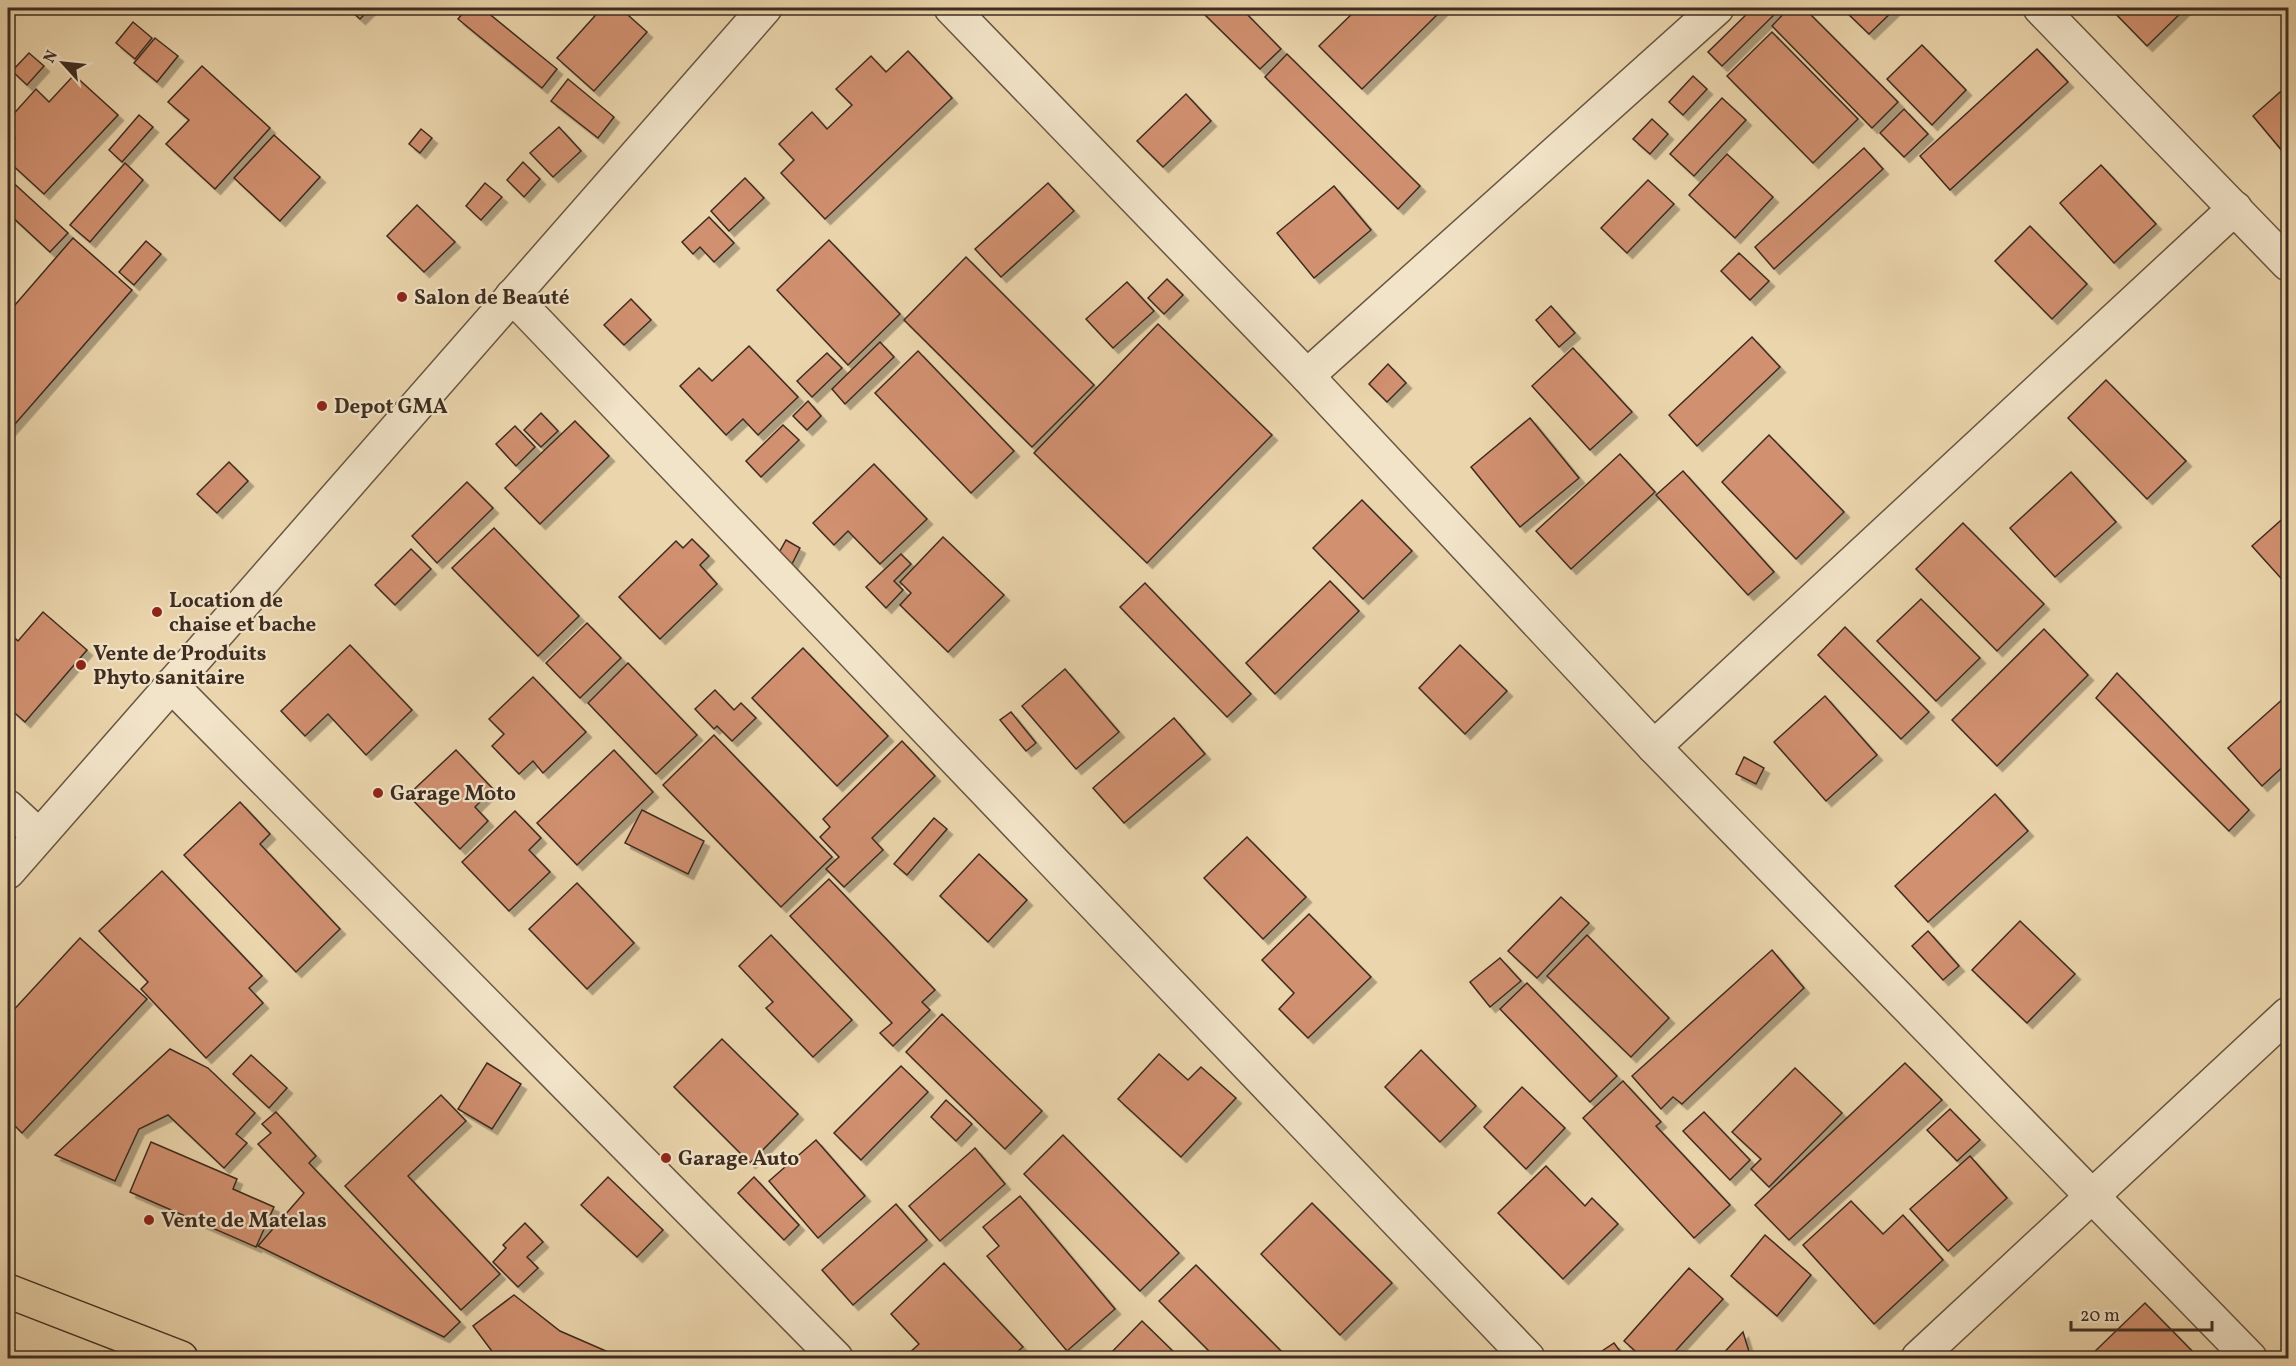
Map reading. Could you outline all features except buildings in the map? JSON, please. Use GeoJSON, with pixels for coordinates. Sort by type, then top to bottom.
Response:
{"type":"FeatureCollection","features":[{"type":"Feature","properties":{"kind":"main road"},"geometry":{"type":"LineString","coordinates":[[8,1291],[181,1359]]}},
{"type":"Feature","properties":{"kind":"street"},"geometry":{"type":"LineString","coordinates":[[8,872],[38,835],[765,8]]}},
{"type":"Feature","properties":{"kind":"street"},"geometry":{"type":"LineString","coordinates":[[951,8],[1307,376],[1653,747],[2250,1359]]}},
{"type":"Feature","properties":{"kind":"street"},"geometry":{"type":"LineString","coordinates":[[1307,376],[1717,8]]}},
{"type":"Feature","properties":{"kind":"street"},"geometry":{"type":"LineString","coordinates":[[2040,8],[2289,264]]}},
{"type":"Feature","properties":{"kind":"street"},"geometry":{"type":"LineString","coordinates":[[1653,747],[2235,208]]}},
{"type":"Feature","properties":{"kind":"street"},"geometry":{"type":"LineString","coordinates":[[512,296],[1528,1359]]}},
{"type":"Feature","properties":{"kind":"street"},"geometry":{"type":"LineString","coordinates":[[171,685],[837,1359]]}},
{"type":"Feature","properties":{"kind":"street"},"geometry":{"type":"LineString","coordinates":[[8,807],[38,835]]}},
{"type":"Feature","properties":{"kind":"street"},"geometry":{"type":"LineString","coordinates":[[1918,1359],[2289,1014]]}},
{"type":"Feature","properties":{"kind":"place","name":"Salon de Beauté"},"geometry":{"type":"Point","coordinates":[402,297]}},
{"type":"Feature","properties":{"kind":"place","name":"Depot GMA"},"geometry":{"type":"Point","coordinates":[322,406]}},
{"type":"Feature","properties":{"kind":"place","name":"Location de chaise et bache"},"geometry":{"type":"Point","coordinates":[157,612]}},
{"type":"Feature","properties":{"kind":"place","name":"Vente de Produits Phyto sanitaire"},"geometry":{"type":"Point","coordinates":[81,665]}},
{"type":"Feature","properties":{"kind":"place","name":"Garage Moto"},"geometry":{"type":"Point","coordinates":[378,793]}},
{"type":"Feature","properties":{"kind":"place","name":"Garage Auto"},"geometry":{"type":"Point","coordinates":[666,1158]}},
{"type":"Feature","properties":{"kind":"place","name":"Vente de Matelas"},"geometry":{"type":"Point","coordinates":[149,1220]}}]}
